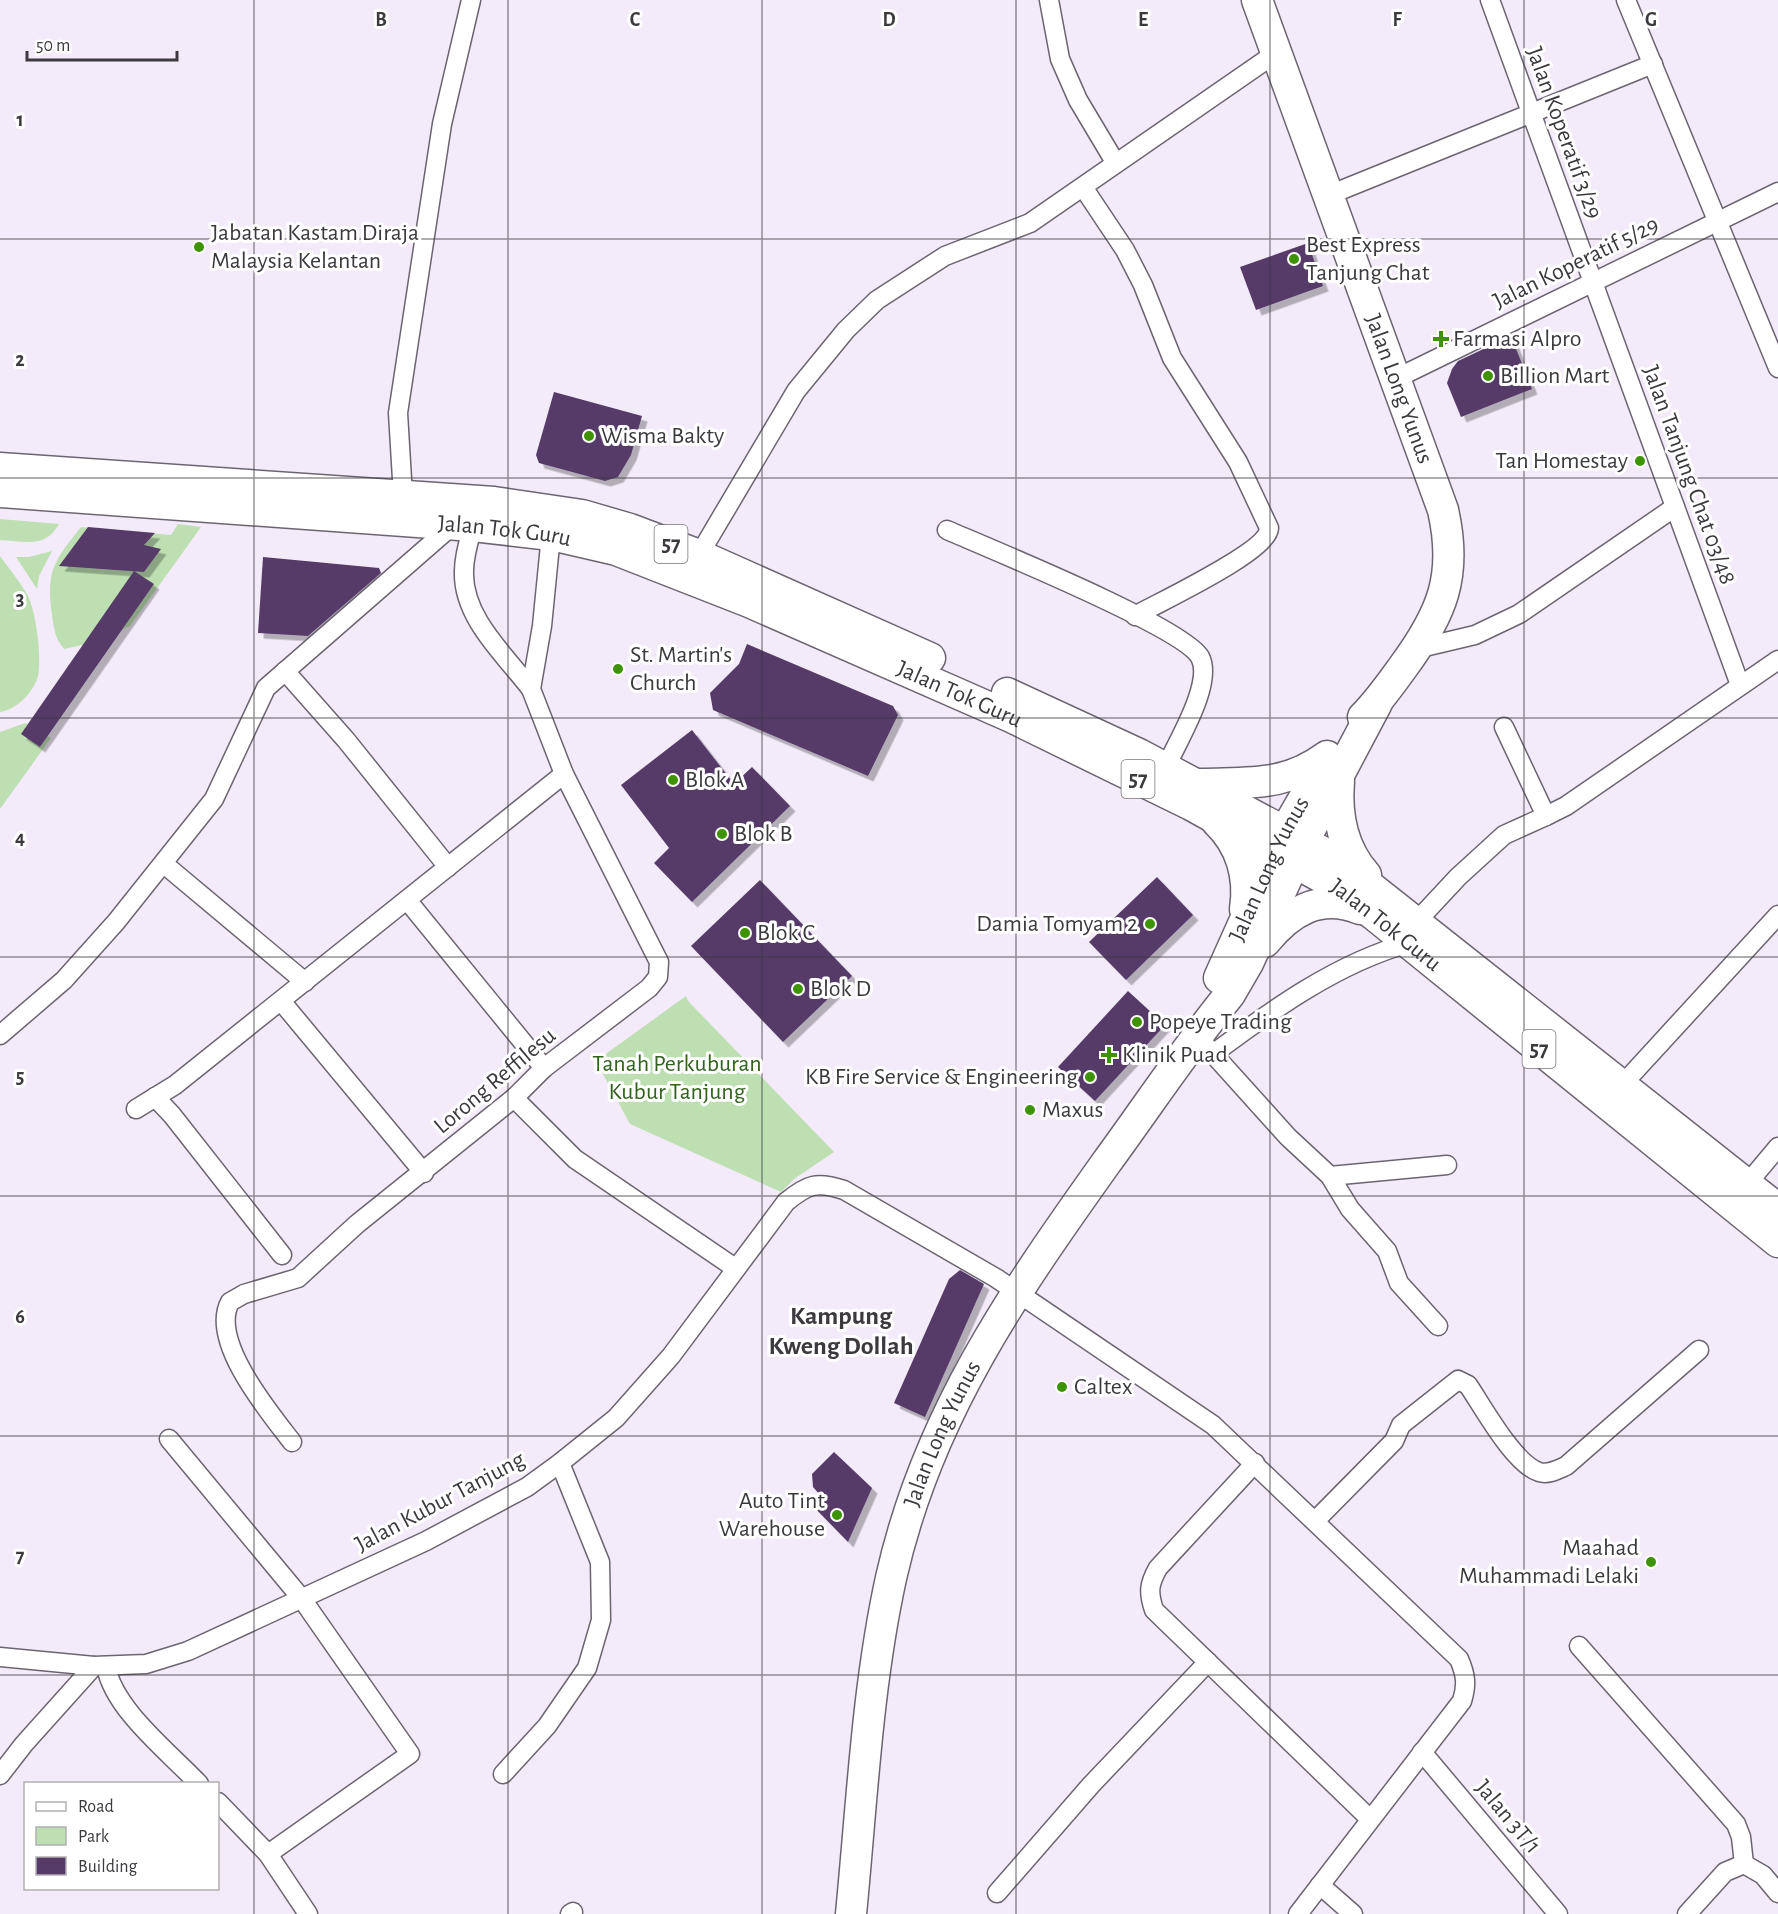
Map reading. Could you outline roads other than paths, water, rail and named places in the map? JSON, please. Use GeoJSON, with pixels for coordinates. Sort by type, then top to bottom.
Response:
{"type":"FeatureCollection","features":[{"type":"Feature","properties":{"kind":"main road","name":"Jalan Long Yunus"},"geometry":{"type":"LineString","coordinates":[[851,1914],[876,1656],[891,1577],[914,1499],[943,1424],[979,1352],[1015,1292],[1206,1037],[1230,994],[1242,952],[1290,847],[1335,763],[1340,740],[1377,703],[1433,623],[1445,596],[1449,572],[1449,540],[1443,510],[1257,0]]}},
{"type":"Feature","properties":{"kind":"main road","name":"Jalan Tok Guru"},"geometry":{"type":"LineString","coordinates":[[0,468],[494,502],[582,515],[630,529],[699,555],[1068,720],[1166,767],[1195,794]]}},
{"type":"Feature","properties":{"kind":"main road","name":"Jalan Tok Guru"},"geometry":{"type":"LineString","coordinates":[[0,492],[464,525],[551,535],[616,550],[749,602],[1011,717],[1195,794],[1290,847],[1334,858],[1379,906],[1622,1085],[1778,1209]]}},
{"type":"Feature","properties":{"kind":"main road"},"geometry":{"type":"LineString","coordinates":[[1242,952],[1247,898],[1242,862],[1233,841],[1195,794],[1276,780],[1315,765],[1335,763],[1340,825],[1348,848],[1379,906]]}},
{"type":"Feature","properties":{"kind":"main road"},"geometry":{"type":"LineString","coordinates":[[1242,952],[1304,908],[1322,902],[1379,906]]}},
{"type":"Feature","properties":{"kind":"main road","name":"Jalan Tok Guru"},"geometry":{"type":"LineString","coordinates":[[1413,932],[1778,1242]]}},
{"type":"Feature","properties":{"kind":"street"},"geometry":{"type":"LineString","coordinates":[[404,496],[398,413],[442,124],[471,0]]}},
{"type":"Feature","properties":{"kind":"street"},"geometry":{"type":"LineString","coordinates":[[1049,0],[1060,59],[1078,100],[1115,162]]}},
{"type":"Feature","properties":{"kind":"street","name":"Jalan Koperatif 3/29"},"geometry":{"type":"LineString","coordinates":[[1490,0],[1593,281]]}},
{"type":"Feature","properties":{"kind":"street"},"geometry":{"type":"LineString","coordinates":[[1626,0],[1778,368]]}},
{"type":"Feature","properties":{"kind":"street"},"geometry":{"type":"LineString","coordinates":[[699,555],[796,390],[862,315],[915,274],[945,256],[1030,224],[1115,162],[1276,53]]}},
{"type":"Feature","properties":{"kind":"street"},"geometry":{"type":"LineString","coordinates":[[1329,195],[1653,64]]}},
{"type":"Feature","properties":{"kind":"street"},"geometry":{"type":"LineString","coordinates":[[1083,187],[1125,250],[1143,285],[1172,358],[1238,462],[1269,528],[1267,538],[1241,558],[1135,616]]}},
{"type":"Feature","properties":{"kind":"street","name":"Jalan Koperatif 5/29"},"geometry":{"type":"LineString","coordinates":[[1395,379],[1778,192]]}},
{"type":"Feature","properties":{"kind":"street","name":"Jalan Tanjung Chat 03/48"},"geometry":{"type":"LineString","coordinates":[[1593,281],[1740,685]]}},
{"type":"Feature","properties":{"kind":"street"},"geometry":{"type":"LineString","coordinates":[[1416,649],[1475,635],[1509,620],[1675,507]]}},
{"type":"Feature","properties":{"kind":"street"},"geometry":{"type":"LineString","coordinates":[[0,1035],[63,980],[164,864],[214,799],[266,688],[464,525]]}},
{"type":"Feature","properties":{"kind":"street","name":"Lorong Reffilesu"},"geometry":{"type":"LineString","coordinates":[[292,1442],[255,1392],[238,1363],[229,1338],[226,1309],[236,1297],[298,1278],[357,1224],[424,1173],[514,1098],[544,1068],[649,988],[658,977],[660,970],[656,956],[564,774],[531,688],[478,621],[468,599],[463,573],[464,525]]}},
{"type":"Feature","properties":{"kind":"street"},"geometry":{"type":"LineString","coordinates":[[947,530],[1061,580],[1188,644],[1200,658],[1204,681],[1166,767]]}},
{"type":"Feature","properties":{"kind":"street"},"geometry":{"type":"LineString","coordinates":[[531,688],[542,626],[551,535]]}},
{"type":"Feature","properties":{"kind":"street"},"geometry":{"type":"LineString","coordinates":[[1438,1326],[1399,1283],[1387,1251],[1350,1209],[1330,1176],[1288,1137],[1206,1037],[1261,1018],[1349,966],[1413,932],[1458,877],[1504,835],[1566,806],[1778,660]]}},
{"type":"Feature","properties":{"kind":"street"},"geometry":{"type":"LineString","coordinates":[[285,671],[346,740],[448,867]]}},
{"type":"Feature","properties":{"kind":"street"},"geometry":{"type":"LineString","coordinates":[[1504,727],[1546,816]]}},
{"type":"Feature","properties":{"kind":"street"},"geometry":{"type":"LineString","coordinates":[[136,1108],[175,1085],[564,774]]}},
{"type":"Feature","properties":{"kind":"street"},"geometry":{"type":"LineString","coordinates":[[164,864],[304,982]]}},
{"type":"Feature","properties":{"kind":"street"},"geometry":{"type":"LineString","coordinates":[[407,900],[544,1068]]}},
{"type":"Feature","properties":{"kind":"street"},"geometry":{"type":"LineString","coordinates":[[1622,1085],[1778,915]]}},
{"type":"Feature","properties":{"kind":"street"},"geometry":{"type":"LineString","coordinates":[[281,1001],[424,1173]]}},
{"type":"Feature","properties":{"kind":"street"},"geometry":{"type":"LineString","coordinates":[[155,1097],[282,1255]]}},
{"type":"Feature","properties":{"kind":"street"},"geometry":{"type":"LineString","coordinates":[[514,1098],[575,1159],[735,1268]]}},
{"type":"Feature","properties":{"kind":"street"},"geometry":{"type":"LineString","coordinates":[[1747,1184],[1778,1147]]}},
{"type":"Feature","properties":{"kind":"street"},"geometry":{"type":"LineString","coordinates":[[1330,1176],[1447,1165]]}},
{"type":"Feature","properties":{"kind":"street","name":"Jalan Kubur Tanjung"},"geometry":{"type":"LineString","coordinates":[[0,1657],[100,1666],[147,1664],[188,1651],[426,1541],[527,1487],[616,1418],[671,1356],[786,1202],[804,1188],[824,1184],[844,1190],[1015,1292],[1213,1425],[1459,1659],[1465,1673],[1466,1687],[1461,1701],[1369,1818],[1298,1914]]}},
{"type":"Feature","properties":{"kind":"street"},"geometry":{"type":"LineString","coordinates":[[1315,1521],[1394,1441],[1401,1425],[1458,1380],[1468,1385],[1529,1468],[1542,1473],[1554,1472],[1566,1466],[1699,1350]]}},
{"type":"Feature","properties":{"kind":"street"},"geometry":{"type":"LineString","coordinates":[[170,1439],[302,1599],[410,1754],[268,1854]]}},
{"type":"Feature","properties":{"kind":"street"},"geometry":{"type":"LineString","coordinates":[[503,1774],[547,1726],[587,1668],[601,1620],[600,1562],[560,1463]]}},
{"type":"Feature","properties":{"kind":"street"},"geometry":{"type":"LineString","coordinates":[[1255,1463],[1158,1568],[1150,1581],[1148,1594],[1154,1610],[1369,1818]]}},
{"type":"Feature","properties":{"kind":"street"},"geometry":{"type":"LineString","coordinates":[[1580,1646],[1736,1824],[1741,1837],[1744,1864]]}},
{"type":"Feature","properties":{"kind":"street"},"geometry":{"type":"LineString","coordinates":[[997,1893],[1090,1785],[1208,1662]]}},
{"type":"Feature","properties":{"kind":"street"},"geometry":{"type":"LineString","coordinates":[[0,1775],[24,1744],[100,1666],[129,1711],[198,1782]]}},
{"type":"Feature","properties":{"kind":"street","name":"Jalan 3T/1"},"geometry":{"type":"LineString","coordinates":[[1422,1752],[1558,1914]]}},
{"type":"Feature","properties":{"kind":"street"},"geometry":{"type":"LineString","coordinates":[[219,1803],[268,1854],[309,1914]]}},
{"type":"Feature","properties":{"kind":"street"},"geometry":{"type":"LineString","coordinates":[[1744,1864],[1763,1875],[1778,1893]]}},
{"type":"Feature","properties":{"kind":"street"},"geometry":{"type":"LineString","coordinates":[[1687,1914],[1725,1872],[1744,1864]]}},
{"type":"Feature","properties":{"kind":"street"},"geometry":{"type":"LineString","coordinates":[[1320,1885],[1353,1914]]}},
{"type":"Feature","properties":{"kind":"place","name":"Jabatan Kastam Diraja Malaysia Kelantan"},"geometry":{"type":"Point","coordinates":[199,247]}},
{"type":"Feature","properties":{"kind":"place","name":"Best Express Tanjung Chat"},"geometry":{"type":"Point","coordinates":[1294,259]}},
{"type":"Feature","properties":{"kind":"place","name":"Farmasi Alpro"},"geometry":{"type":"Point","coordinates":[1441,339]}},
{"type":"Feature","properties":{"kind":"place","name":"Billion Mart"},"geometry":{"type":"Point","coordinates":[1488,376]}},
{"type":"Feature","properties":{"kind":"place","name":"Wisma Bakty"},"geometry":{"type":"Point","coordinates":[589,436]}},
{"type":"Feature","properties":{"kind":"place","name":"Tan Homestay"},"geometry":{"type":"Point","coordinates":[1640,461]}},
{"type":"Feature","properties":{"kind":"place","name":"St. Martin's Church"},"geometry":{"type":"Point","coordinates":[618,669]}},
{"type":"Feature","properties":{"kind":"place","name":"Blok A"},"geometry":{"type":"Point","coordinates":[673,780]}},
{"type":"Feature","properties":{"kind":"place","name":"Blok B"},"geometry":{"type":"Point","coordinates":[722,834]}},
{"type":"Feature","properties":{"kind":"place","name":"Damia Tomyam 2"},"geometry":{"type":"Point","coordinates":[1150,924]}},
{"type":"Feature","properties":{"kind":"place","name":"Blok C"},"geometry":{"type":"Point","coordinates":[745,933]}},
{"type":"Feature","properties":{"kind":"place","name":"Blok D"},"geometry":{"type":"Point","coordinates":[798,989]}},
{"type":"Feature","properties":{"kind":"place","name":"Popeye Trading"},"geometry":{"type":"Point","coordinates":[1137,1022]}},
{"type":"Feature","properties":{"kind":"place","name":"Klinik Puad"},"geometry":{"type":"Point","coordinates":[1109,1055]}},
{"type":"Feature","properties":{"kind":"place","name":"KB Fire Service & Engineering"},"geometry":{"type":"Point","coordinates":[1090,1077]}},
{"type":"Feature","properties":{"kind":"place","name":"Maxus"},"geometry":{"type":"Point","coordinates":[1030,1110]}},
{"type":"Feature","properties":{"kind":"place","name":"Caltex"},"geometry":{"type":"Point","coordinates":[1062,1387]}},
{"type":"Feature","properties":{"kind":"place","name":"Auto Tint Warehouse"},"geometry":{"type":"Point","coordinates":[837,1515]}},
{"type":"Feature","properties":{"kind":"place","name":"Maahad Muhammadi Lelaki"},"geometry":{"type":"Point","coordinates":[1651,1562]}},
{"type":"Feature","properties":{"kind":"district","name":"Kampung Kweng Dollah"},"geometry":{"type":"Point","coordinates":[841,1331]}},
{"type":"Feature","properties":{"kind":"park label","name":"Tanah Perkuburan Kubur Tanjung"},"geometry":{"type":"Point","coordinates":[677,1078]}}]}
